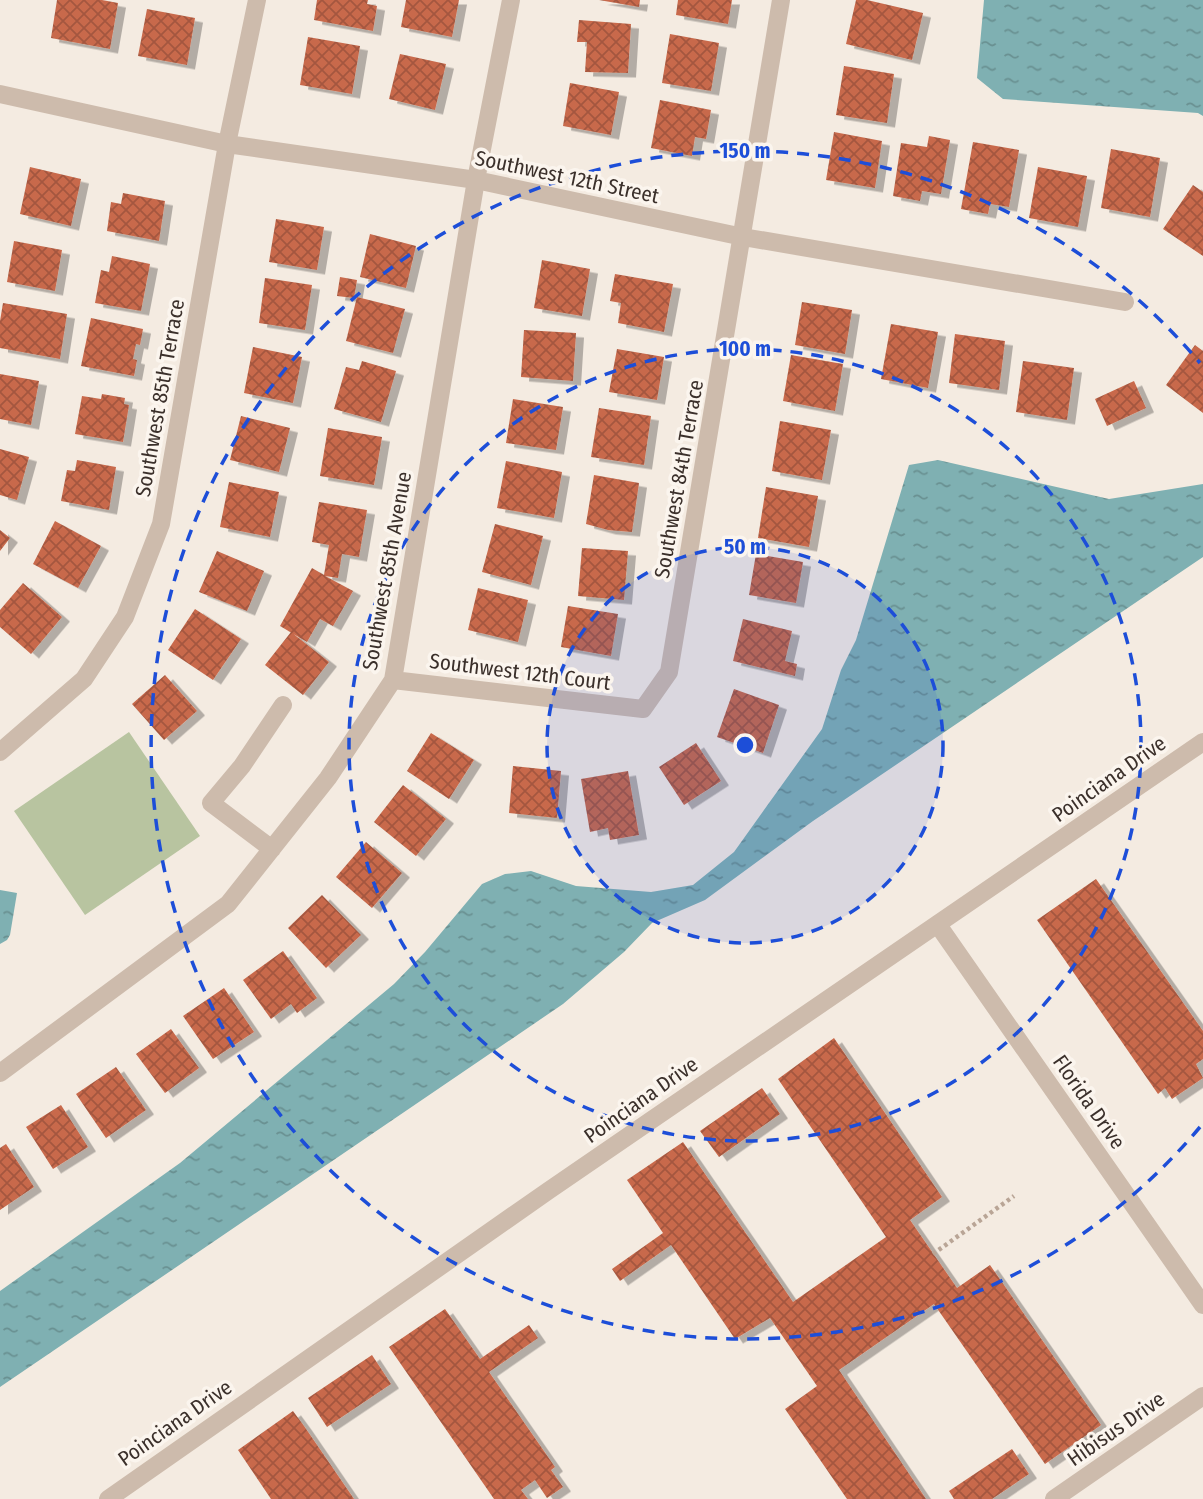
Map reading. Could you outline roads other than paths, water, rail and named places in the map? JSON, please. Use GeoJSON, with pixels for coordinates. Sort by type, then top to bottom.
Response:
{"type":"FeatureCollection","features":[{"type":"Feature","properties":{"kind":"street","name":"Southwest 85th Terrace"},"geometry":{"type":"LineString","coordinates":[[0,752],[84,679],[125,617],[161,524],[227,144],[257,0]]}},
{"type":"Feature","properties":{"kind":"street","name":"Southwest 85th Avenue"},"geometry":{"type":"LineString","coordinates":[[0,1073],[228,904],[328,778],[393,680],[476,180],[512,0]]}},
{"type":"Feature","properties":{"kind":"street","name":"Southwest 84th Terrace"},"geometry":{"type":"LineString","coordinates":[[643,709],[668,672],[781,0]]}},
{"type":"Feature","properties":{"kind":"street","name":"Southwest 12th Street"},"geometry":{"type":"LineString","coordinates":[[0,94],[227,144],[476,180],[743,237],[1125,302]]}},
{"type":"Feature","properties":{"kind":"street","name":"Southwest 12th Court"},"geometry":{"type":"LineString","coordinates":[[393,680],[643,709]]}},
{"type":"Feature","properties":{"kind":"street"},"geometry":{"type":"LineString","coordinates":[[272,849],[211,803],[242,766],[283,705]]}},
{"type":"Feature","properties":{"kind":"street","name":"Poinciana Drive"},"geometry":{"type":"LineString","coordinates":[[108,1499],[537,1199],[1203,742]]}},
{"type":"Feature","properties":{"kind":"street","name":"Florida Drive"},"geometry":{"type":"LineString","coordinates":[[938,925],[1203,1305]]}},
{"type":"Feature","properties":{"kind":"street","name":"Hibisus Drive"},"geometry":{"type":"LineString","coordinates":[[1054,1499],[1203,1396]]}},
{"type":"Feature","properties":{"kind":"water"},"geometry":{"type":"Polygon","coordinates":[[[984,0],[1203,0],[1203,116],[1198,113],[1003,99],[977,78],[984,0]]]}},
{"type":"Feature","properties":{"kind":"water"},"geometry":{"type":"Polygon","coordinates":[[[938,460],[1109,499],[1203,484],[1203,557],[813,821],[705,900],[652,923],[624,952],[563,1004],[0,1387],[0,1291],[180,1163],[394,984],[425,952],[482,884],[505,874],[531,871],[576,886],[651,892],[693,885],[734,852],[822,729],[841,670],[856,640],[909,465],[938,460]]]}},
{"type":"Feature","properties":{"kind":"water"},"geometry":{"type":"Polygon","coordinates":[[[0,890],[17,893],[10,935],[0,944],[0,890]]]}}]}
